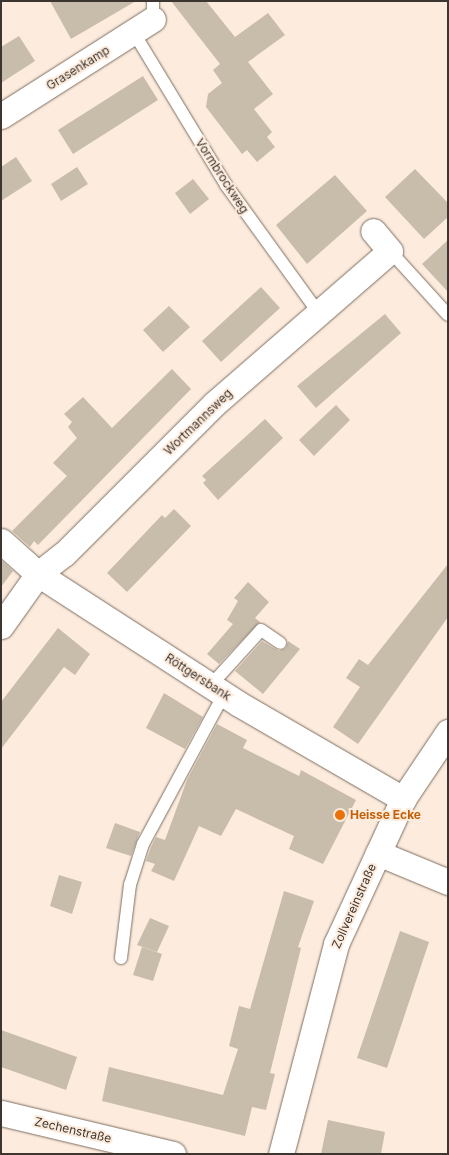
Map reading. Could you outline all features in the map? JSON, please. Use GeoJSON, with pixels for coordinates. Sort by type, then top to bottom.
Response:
{"type":"FeatureCollection","features":[{"type":"Feature","properties":{"kind":"street","name":"Grasenkamp"},"geometry":{"type":"LineString","coordinates":[[1,116],[147,18]]}},
{"type":"Feature","properties":{"kind":"street"},"geometry":{"type":"LineString","coordinates":[[373,231],[390,251]]}},
{"type":"Feature","properties":{"kind":"street","name":"Wortmannsweg"},"geometry":{"type":"LineString","coordinates":[[1,626],[38,574],[64,554],[214,404],[390,251]]}},
{"type":"Feature","properties":{"kind":"street","name":"Röttgersbank"},"geometry":{"type":"LineString","coordinates":[[1,541],[38,574],[218,690],[402,799]]}},
{"type":"Feature","properties":{"kind":"street","name":"Zollvereinstraße"},"geometry":{"type":"LineString","coordinates":[[281,1154],[336,944],[402,799],[448,732]]}},
{"type":"Feature","properties":{"kind":"street"},"geometry":{"type":"LineString","coordinates":[[378,853],[448,882]]}},
{"type":"Feature","properties":{"kind":"street","name":"Zechenstraße"},"geometry":{"type":"LineString","coordinates":[[1,1112],[173,1154]]}},
{"type":"Feature","properties":{"kind":"lane","name":"Vormbrockweg"},"geometry":{"type":"LineString","coordinates":[[147,18],[226,185],[318,312]]}},
{"type":"Feature","properties":{"kind":"lane"},"geometry":{"type":"LineString","coordinates":[[390,251],[448,315]]}},
{"type":"Feature","properties":{"kind":"lane"},"geometry":{"type":"LineString","coordinates":[[121,958],[130,885],[143,844],[218,690],[261,630],[280,643]]}},
{"type":"Feature","properties":{"kind":"building"},"geometry":{"type":"Polygon","coordinates":[[[50,1],[136,1],[71,39],[50,1]]]}},
{"type":"Feature","properties":{"kind":"building"},"geometry":{"type":"Polygon","coordinates":[[[171,1],[206,1],[235,37],[268,13],[285,35],[248,62],[273,94],[254,109],[272,132],[267,137],[275,147],[257,162],[247,150],[242,154],[206,107],[208,94],[222,83],[213,70],[220,64],[171,1]]]}},
{"type":"Feature","properties":{"kind":"building"},"geometry":{"type":"Polygon","coordinates":[[[19,36],[35,61],[1,83],[1,47],[19,36]]]}},
{"type":"Feature","properties":{"kind":"building"},"geometry":{"type":"Polygon","coordinates":[[[143,76],[158,100],[73,154],[58,130],[143,76]]]}},
{"type":"Feature","properties":{"kind":"building"},"geometry":{"type":"Polygon","coordinates":[[[16,157],[32,181],[1,201],[1,167],[16,157]]]}},
{"type":"Feature","properties":{"kind":"building"},"geometry":{"type":"Polygon","coordinates":[[[77,167],[88,184],[61,201],[51,184],[77,167]]]}},
{"type":"Feature","properties":{"kind":"building"},"geometry":{"type":"Polygon","coordinates":[[[415,169],[448,203],[448,217],[424,239],[385,197],[415,169]]]}},
{"type":"Feature","properties":{"kind":"building"},"geometry":{"type":"Polygon","coordinates":[[[335,175],[367,211],[307,264],[276,225],[335,175]]]}},
{"type":"Feature","properties":{"kind":"building"},"geometry":{"type":"Polygon","coordinates":[[[193,179],[209,199],[190,214],[175,193],[193,179]]]}},
{"type":"Feature","properties":{"kind":"building"},"geometry":{"type":"Polygon","coordinates":[[[448,240],[448,292],[422,264],[448,240]]]}},
{"type":"Feature","properties":{"kind":"building"},"geometry":{"type":"Polygon","coordinates":[[[261,287],[280,308],[221,362],[202,341],[261,287]]]}},
{"type":"Feature","properties":{"kind":"building"},"geometry":{"type":"Polygon","coordinates":[[[169,306],[190,327],[163,352],[143,330],[169,306]]]}},
{"type":"Feature","properties":{"kind":"building"},"geometry":{"type":"Polygon","coordinates":[[[385,314],[401,333],[316,408],[297,386],[385,314]]]}},
{"type":"Feature","properties":{"kind":"building"},"geometry":{"type":"Polygon","coordinates":[[[172,369],[191,389],[38,545],[34,541],[30,547],[12,531],[67,476],[53,463],[77,438],[68,427],[72,422],[64,414],[83,397],[112,428],[172,369]]]}},
{"type":"Feature","properties":{"kind":"building"},"geometry":{"type":"Polygon","coordinates":[[[336,405],[350,420],[314,456],[299,440],[336,405]]]}},
{"type":"Feature","properties":{"kind":"building"},"geometry":{"type":"Polygon","coordinates":[[[265,419],[283,438],[218,500],[203,483],[206,480],[202,476],[265,419]]]}},
{"type":"Feature","properties":{"kind":"building"},"geometry":{"type":"Polygon","coordinates":[[[174,509],[191,526],[127,592],[107,573],[162,515],[165,518],[174,509]]]}},
{"type":"Feature","properties":{"kind":"building"},"geometry":{"type":"Polygon","coordinates":[[[1,560],[13,571],[1,587],[1,560]]]}},
{"type":"Feature","properties":{"kind":"building"},"geometry":{"type":"Polygon","coordinates":[[[448,564],[448,617],[358,744],[333,727],[360,687],[346,678],[359,659],[368,665],[448,564]]]}},
{"type":"Feature","properties":{"kind":"building"},"geometry":{"type":"Polygon","coordinates":[[[248,582],[269,602],[255,618],[260,622],[219,664],[207,654],[233,624],[227,620],[238,601],[234,598],[248,582]]]}},
{"type":"Feature","properties":{"kind":"building"},"geometry":{"type":"Polygon","coordinates":[[[58,628],[90,654],[75,675],[64,667],[1,749],[1,702],[58,628]]]}},
{"type":"Feature","properties":{"kind":"building"},"geometry":{"type":"Polygon","coordinates":[[[262,641],[279,651],[286,648],[288,641],[300,649],[263,694],[235,671],[262,641]]]}},
{"type":"Feature","properties":{"kind":"building"},"geometry":{"type":"Polygon","coordinates":[[[164,693],[203,717],[185,749],[146,728],[164,693]]]}},
{"type":"Feature","properties":{"kind":"building"},"geometry":{"type":"Polygon","coordinates":[[[217,724],[247,740],[243,748],[299,776],[301,770],[356,800],[323,864],[289,849],[294,836],[236,809],[221,836],[199,826],[174,881],[151,871],[155,864],[146,861],[151,847],[156,837],[165,840],[187,780],[217,724]]]}},
{"type":"Feature","properties":{"kind":"building"},"geometry":{"type":"Polygon","coordinates":[[[115,823],[140,832],[131,856],[106,848],[115,823]]]}},
{"type":"Feature","properties":{"kind":"building"},"geometry":{"type":"Polygon","coordinates":[[[59,875],[82,882],[72,914],[50,906],[59,875]]]}},
{"type":"Feature","properties":{"kind":"building"},"geometry":{"type":"Polygon","coordinates":[[[284,891],[314,901],[298,947],[301,948],[270,1073],[275,1074],[266,1110],[252,1107],[245,1136],[102,1101],[109,1067],[223,1095],[238,1049],[229,1046],[239,1006],[250,1009],[284,891]]]}},
{"type":"Feature","properties":{"kind":"building"},"geometry":{"type":"Polygon","coordinates":[[[150,918],[169,926],[157,952],[137,945],[150,918]]]}},
{"type":"Feature","properties":{"kind":"building"},"geometry":{"type":"Polygon","coordinates":[[[400,931],[429,942],[387,1068],[357,1058],[400,931]]]}},
{"type":"Feature","properties":{"kind":"building"},"geometry":{"type":"Polygon","coordinates":[[[142,947],[162,954],[153,981],[133,975],[142,947]]]}},
{"type":"Feature","properties":{"kind":"building"},"geometry":{"type":"Polygon","coordinates":[[[1,1030],[77,1057],[66,1090],[1,1067],[1,1030]]]}},
{"type":"Feature","properties":{"kind":"building"},"geometry":{"type":"Polygon","coordinates":[[[328,1120],[385,1132],[381,1154],[321,1154],[328,1120]]]}},
{"type":"Feature","properties":{"kind":"place","name":"Heisse Ecke"},"geometry":{"type":"Point","coordinates":[340,815]}}]}
